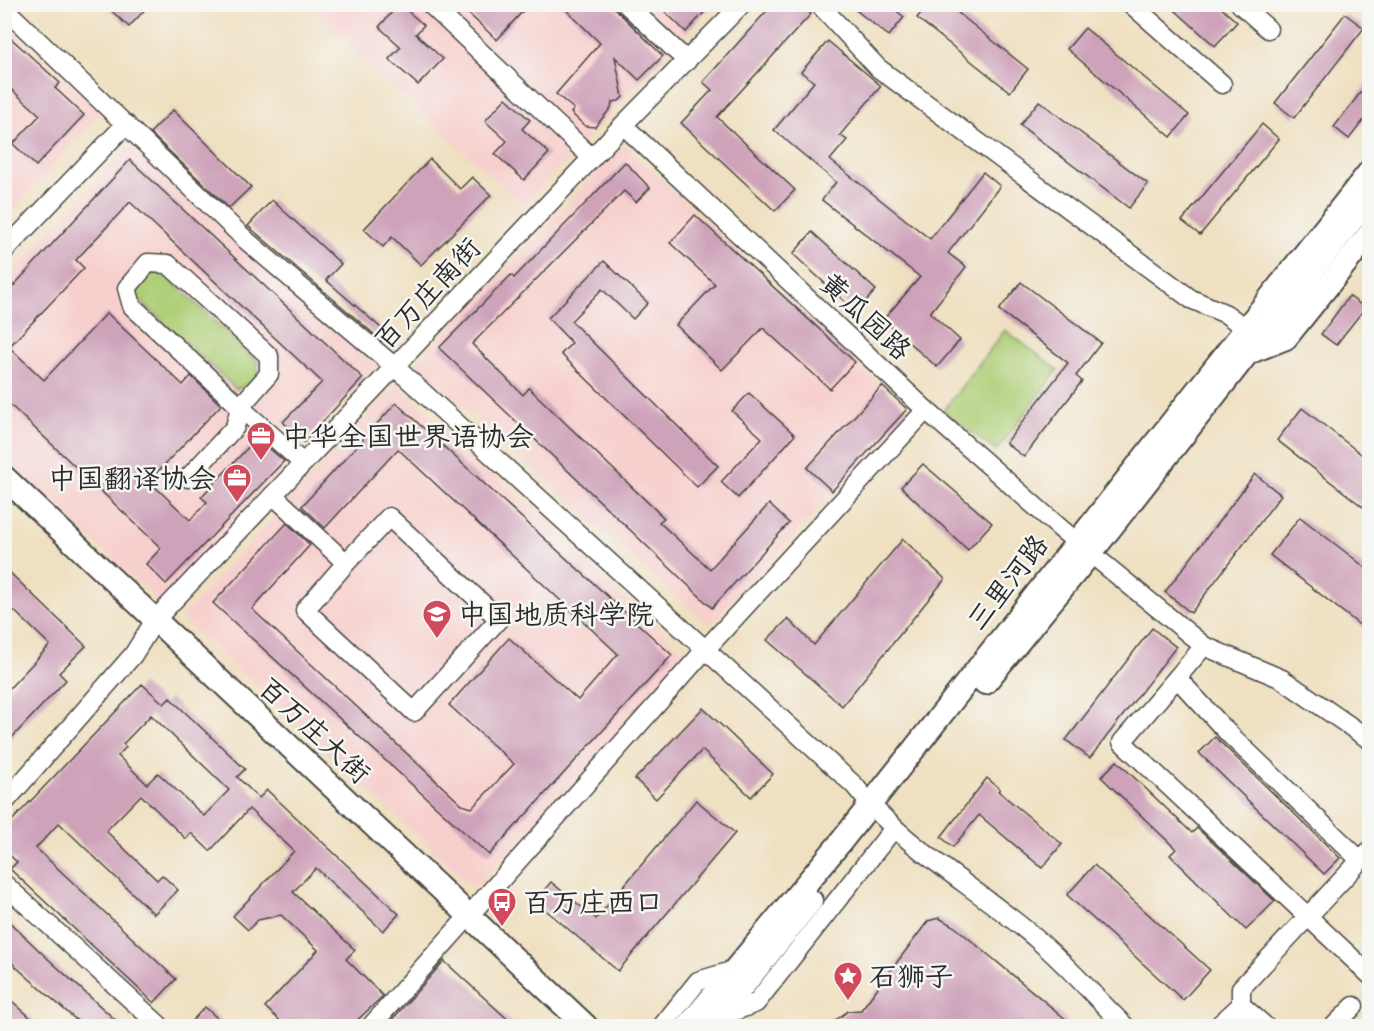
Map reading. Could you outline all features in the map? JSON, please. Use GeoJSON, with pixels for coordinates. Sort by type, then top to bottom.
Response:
{"type":"FeatureCollection","features":[{"type":"Feature","properties":{"kind":"main road","name":"三里河路"},"geometry":{"type":"LineString","coordinates":[[715,1022],[881,815],[1084,548],[1245,328],[1370,171]]}},
{"type":"Feature","properties":{"kind":"main road","name":"三里河路"},"geometry":{"type":"LineString","coordinates":[[1084,548],[1247,353],[1370,197]]}},
{"type":"Feature","properties":{"kind":"main road"},"geometry":{"type":"LineString","coordinates":[[1247,353],[1286,338],[1370,233]]}},
{"type":"Feature","properties":{"kind":"main road","name":"百万庄大街"},"geometry":{"type":"LineString","coordinates":[[4,477],[586,1026]]}},
{"type":"Feature","properties":{"kind":"main road","name":"三里河路"},"geometry":{"type":"LineString","coordinates":[[688,1026],[735,970],[881,815]]}},
{"type":"Feature","properties":{"kind":"street"},"geometry":{"type":"LineString","coordinates":[[430,4],[592,158]]}},
{"type":"Feature","properties":{"kind":"street"},"geometry":{"type":"LineString","coordinates":[[626,4],[687,61]]}},
{"type":"Feature","properties":{"kind":"street","name":"百万庄南街"},"geometry":{"type":"LineString","coordinates":[[4,803],[133,655],[155,621],[623,125],[742,4]]}},
{"type":"Feature","properties":{"kind":"street"},"geometry":{"type":"LineString","coordinates":[[819,4],[878,68],[1191,299],[1226,314],[1245,328]]}},
{"type":"Feature","properties":{"kind":"street"},"geometry":{"type":"LineString","coordinates":[[1131,4],[1222,84]]}},
{"type":"Feature","properties":{"kind":"street"},"geometry":{"type":"LineString","coordinates":[[1240,4],[1268,29]]}},
{"type":"Feature","properties":{"kind":"street"},"geometry":{"type":"LineString","coordinates":[[4,8],[247,241],[395,367],[854,786],[881,815],[1040,942],[1125,1026]]}},
{"type":"Feature","properties":{"kind":"street"},"geometry":{"type":"LineString","coordinates":[[4,251],[126,124]]}},
{"type":"Feature","properties":{"kind":"street","name":"黄瓜园路"},"geometry":{"type":"LineString","coordinates":[[623,125],[926,410],[1084,548],[1204,646],[1282,679],[1370,740]]}},
{"type":"Feature","properties":{"kind":"street"},"geometry":{"type":"LineString","coordinates":[[188,477],[235,427],[240,407],[268,374],[269,356],[168,264],[148,263],[127,288],[132,306],[240,407],[303,464]]}},
{"type":"Feature","properties":{"kind":"street"},"geometry":{"type":"LineString","coordinates":[[371,1026],[470,918],[705,650],[926,410]]}},
{"type":"Feature","properties":{"kind":"street"},"geometry":{"type":"LineString","coordinates":[[273,495],[346,563]]}},
{"type":"Feature","properties":{"kind":"street"},"geometry":{"type":"LineString","coordinates":[[389,517],[499,619],[414,712],[304,610],[346,563],[389,517]]}},
{"type":"Feature","properties":{"kind":"street"},"geometry":{"type":"LineString","coordinates":[[1204,646],[1122,742],[1370,975]]}},
{"type":"Feature","properties":{"kind":"street"},"geometry":{"type":"LineString","coordinates":[[1177,678],[1228,733],[1365,855],[1241,988],[1241,1005],[1218,1026]]}},
{"type":"Feature","properties":{"kind":"street"},"geometry":{"type":"LineString","coordinates":[[4,884],[160,1026]]}},
{"type":"Feature","properties":{"kind":"street"},"geometry":{"type":"LineString","coordinates":[[662,1026],[698,981],[735,970]]}},
{"type":"Feature","properties":{"kind":"street"},"geometry":{"type":"LineString","coordinates":[[1241,1005],[1265,1026]]}},
{"type":"Feature","properties":{"kind":"street"},"geometry":{"type":"LineString","coordinates":[[1334,1026],[1354,1006]]}},
{"type":"Feature","properties":{"kind":"shaded area"},"geometry":{"type":"Polygon","coordinates":[[[305,5],[712,5],[523,206],[305,5]]]}},
{"type":"Feature","properties":{"kind":"shaded area"},"geometry":{"type":"Polygon","coordinates":[[[5,24],[101,112],[5,219],[5,24]]]}},
{"type":"Feature","properties":{"kind":"shaded area"},"geometry":{"type":"Polygon","coordinates":[[[131,144],[377,366],[160,603],[5,459],[4,280],[131,144]]]}},
{"type":"Feature","properties":{"kind":"shaded area"},"geometry":{"type":"Polygon","coordinates":[[[624,144],[911,414],[709,625],[415,365],[624,144]]]}},
{"type":"Feature","properties":{"kind":"shaded area","name":"中国地质科学院"},"geometry":{"type":"Polygon","coordinates":[[[397,383],[693,661],[474,888],[181,617],[397,383]]]}},
{"type":"Feature","properties":{"kind":"green space"},"geometry":{"type":"Polygon","coordinates":[[[160,270],[257,361],[258,372],[255,382],[236,389],[136,297],[138,289],[150,272],[160,270]]]}},
{"type":"Feature","properties":{"kind":"green space"},"geometry":{"type":"Polygon","coordinates":[[[1005,330],[1058,370],[996,451],[943,411],[1005,330]]]}},
{"type":"Feature","properties":{"kind":"building"},"geometry":{"type":"Polygon","coordinates":[[[104,4],[150,4],[129,27],[104,4]]]}},
{"type":"Feature","properties":{"kind":"building"},"geometry":{"type":"Polygon","coordinates":[[[399,4],[424,25],[416,34],[443,59],[418,85],[389,59],[401,47],[379,27],[399,4]]]}},
{"type":"Feature","properties":{"kind":"building"},"geometry":{"type":"Polygon","coordinates":[[[458,4],[529,4],[497,40],[458,4]]]}},
{"type":"Feature","properties":{"kind":"building"},"geometry":{"type":"Polygon","coordinates":[[[560,4],[610,4],[663,56],[639,80],[615,57],[623,97],[619,101],[612,102],[611,108],[595,127],[585,126],[571,113],[574,109],[556,94],[600,43],[560,4]]]}},
{"type":"Feature","properties":{"kind":"building"},"geometry":{"type":"Polygon","coordinates":[[[657,4],[712,4],[686,32],[657,4]]]}},
{"type":"Feature","properties":{"kind":"building"},"geometry":{"type":"Polygon","coordinates":[[[773,4],[801,4],[811,14],[717,117],[795,190],[775,211],[681,123],[712,90],[703,82],[773,4]]]}},
{"type":"Feature","properties":{"kind":"building"},"geometry":{"type":"Polygon","coordinates":[[[848,4],[888,4],[904,17],[889,36],[848,4]]]}},
{"type":"Feature","properties":{"kind":"building"},"geometry":{"type":"Polygon","coordinates":[[[928,4],[947,4],[1028,69],[1010,92],[917,18],[928,4]]]}},
{"type":"Feature","properties":{"kind":"building"},"geometry":{"type":"Polygon","coordinates":[[[1168,4],[1217,4],[1237,22],[1215,46],[1168,4]]]}},
{"type":"Feature","properties":{"kind":"building"},"geometry":{"type":"Polygon","coordinates":[[[1345,14],[1364,28],[1294,118],[1275,103],[1345,14]]]}},
{"type":"Feature","properties":{"kind":"building"},"geometry":{"type":"Polygon","coordinates":[[[1085,28],[1189,115],[1171,137],[1067,49],[1085,28]]]}},
{"type":"Feature","properties":{"kind":"building"},"geometry":{"type":"Polygon","coordinates":[[[4,32],[60,83],[55,88],[84,115],[36,166],[13,144],[40,115],[4,83],[4,32]]]}},
{"type":"Feature","properties":{"kind":"building"},"geometry":{"type":"Polygon","coordinates":[[[828,41],[881,86],[840,135],[847,140],[830,160],[930,239],[983,172],[1000,186],[948,253],[966,267],[930,313],[960,340],[937,367],[883,320],[920,277],[822,200],[836,182],[774,130],[814,82],[801,72],[828,41]]]}},
{"type":"Feature","properties":{"kind":"building"},"geometry":{"type":"Polygon","coordinates":[[[1370,80],[1370,112],[1349,139],[1334,127],[1370,80]]]}},
{"type":"Feature","properties":{"kind":"building"},"geometry":{"type":"Polygon","coordinates":[[[506,98],[530,120],[522,129],[549,153],[524,180],[495,154],[507,141],[485,121],[506,98]]]}},
{"type":"Feature","properties":{"kind":"building"},"geometry":{"type":"Polygon","coordinates":[[[1039,101],[1148,184],[1129,208],[1020,125],[1039,101]]]}},
{"type":"Feature","properties":{"kind":"building"},"geometry":{"type":"Polygon","coordinates":[[[173,110],[251,187],[229,208],[150,133],[173,110]]]}},
{"type":"Feature","properties":{"kind":"building"},"geometry":{"type":"Polygon","coordinates":[[[1262,124],[1279,139],[1200,235],[1182,221],[1262,124]]]}},
{"type":"Feature","properties":{"kind":"building"},"geometry":{"type":"Polygon","coordinates":[[[430,159],[460,189],[472,177],[491,195],[421,265],[392,237],[383,247],[364,229],[430,159]]]}},
{"type":"Feature","properties":{"kind":"building"},"geometry":{"type":"Polygon","coordinates":[[[130,160],[363,378],[304,442],[283,422],[322,382],[130,202],[76,260],[84,268],[9,347],[44,380],[107,313],[183,385],[191,376],[221,405],[149,481],[190,520],[207,502],[201,497],[257,438],[284,461],[166,584],[146,564],[161,548],[4,399],[4,296],[130,160]]]}},
{"type":"Feature","properties":{"kind":"building"},"geometry":{"type":"Polygon","coordinates":[[[625,162],[650,188],[636,202],[624,191],[472,344],[523,395],[529,388],[664,518],[659,522],[710,569],[769,504],[789,523],[712,608],[439,348],[511,275],[514,278],[625,162]]]}},
{"type":"Feature","properties":{"kind":"building"},"geometry":{"type":"Polygon","coordinates":[[[272,200],[341,264],[326,280],[388,334],[382,341],[248,226],[272,200]]]}},
{"type":"Feature","properties":{"kind":"building"},"geometry":{"type":"Polygon","coordinates":[[[695,215],[855,362],[830,389],[763,328],[722,370],[676,325],[715,284],[670,243],[695,215]]]}},
{"type":"Feature","properties":{"kind":"building"},"geometry":{"type":"Polygon","coordinates":[[[812,232],[876,290],[856,312],[793,254],[812,232]]]}},
{"type":"Feature","properties":{"kind":"building"},"geometry":{"type":"Polygon","coordinates":[[[604,261],[648,303],[633,319],[602,289],[571,321],[718,466],[697,487],[561,354],[572,343],[548,318],[604,261]]]}},
{"type":"Feature","properties":{"kind":"building"},"geometry":{"type":"Polygon","coordinates":[[[1021,282],[1101,343],[1076,376],[1082,381],[1024,457],[1006,443],[1068,363],[999,310],[1021,282]]]}},
{"type":"Feature","properties":{"kind":"building"},"geometry":{"type":"Polygon","coordinates":[[[1349,296],[1365,308],[1336,345],[1321,334],[1349,296]]]}},
{"type":"Feature","properties":{"kind":"building"},"geometry":{"type":"Polygon","coordinates":[[[882,386],[907,409],[832,491],[807,468],[882,386]]]}},
{"type":"Feature","properties":{"kind":"building"},"geometry":{"type":"Polygon","coordinates":[[[749,393],[795,435],[738,498],[721,482],[762,438],[732,411],[749,393]]]}},
{"type":"Feature","properties":{"kind":"building"},"geometry":{"type":"Polygon","coordinates":[[[396,403],[672,655],[489,855],[213,603],[287,523],[310,545],[252,609],[462,805],[472,808],[514,764],[449,705],[509,638],[578,700],[618,654],[398,449],[325,528],[302,506],[396,403]]]}},
{"type":"Feature","properties":{"kind":"building"},"geometry":{"type":"Polygon","coordinates":[[[1302,408],[1370,461],[1370,498],[1363,507],[1277,440],[1302,408]]]}},
{"type":"Feature","properties":{"kind":"building"},"geometry":{"type":"Polygon","coordinates":[[[923,464],[992,523],[968,550],[901,487],[923,464]]]}},
{"type":"Feature","properties":{"kind":"building"},"geometry":{"type":"Polygon","coordinates":[[[1255,474],[1281,495],[1191,613],[1165,592],[1255,474]]]}},
{"type":"Feature","properties":{"kind":"building"},"geometry":{"type":"Polygon","coordinates":[[[1300,517],[1370,571],[1370,633],[1270,555],[1300,517]]]}},
{"type":"Feature","properties":{"kind":"building"},"geometry":{"type":"Polygon","coordinates":[[[903,539],[945,579],[842,706],[767,640],[788,619],[814,645],[903,539]]]}},
{"type":"Feature","properties":{"kind":"building"},"geometry":{"type":"Polygon","coordinates":[[[4,567],[86,646],[59,673],[66,680],[4,746],[4,694],[50,645],[4,601],[4,567]]]}},
{"type":"Feature","properties":{"kind":"building"},"geometry":{"type":"Polygon","coordinates":[[[1152,628],[1176,647],[1090,758],[1066,740],[1152,628]]]}},
{"type":"Feature","properties":{"kind":"building"},"geometry":{"type":"Polygon","coordinates":[[[142,684],[164,704],[170,698],[245,769],[237,777],[259,798],[267,790],[399,914],[383,931],[316,868],[293,892],[355,950],[346,959],[383,996],[351,1026],[286,1026],[265,1007],[318,950],[281,915],[258,920],[248,930],[233,916],[294,851],[249,809],[210,851],[191,833],[186,839],[141,795],[106,831],[157,880],[162,875],[178,890],[154,914],[59,823],[36,848],[176,979],[154,1003],[10,869],[17,862],[4,850],[4,829],[142,684]],[[151,715],[123,744],[126,747],[118,756],[147,784],[158,773],[204,816],[229,790],[151,715]]]}},
{"type":"Feature","properties":{"kind":"building"},"geometry":{"type":"Polygon","coordinates":[[[703,708],[773,774],[751,797],[702,750],[656,799],[635,779],[703,708]]]}},
{"type":"Feature","properties":{"kind":"building"},"geometry":{"type":"Polygon","coordinates":[[[1215,737],[1340,858],[1324,874],[1199,753],[1215,737]]]}},
{"type":"Feature","properties":{"kind":"building"},"geometry":{"type":"Polygon","coordinates":[[[1117,761],[1192,833],[1197,828],[1275,901],[1246,930],[1170,855],[1176,849],[1101,777],[1117,761]]]}},
{"type":"Feature","properties":{"kind":"building"},"geometry":{"type":"Polygon","coordinates":[[[987,778],[1000,789],[998,791],[1062,844],[1042,868],[979,815],[953,847],[941,837],[987,778]]]}},
{"type":"Feature","properties":{"kind":"building"},"geometry":{"type":"Polygon","coordinates":[[[696,800],[735,833],[618,971],[535,901],[551,882],[596,919],[696,800]]]}},
{"type":"Feature","properties":{"kind":"building"},"geometry":{"type":"Polygon","coordinates":[[[1094,865],[1210,970],[1183,1000],[1067,895],[1094,865]]]}},
{"type":"Feature","properties":{"kind":"building"},"geometry":{"type":"Polygon","coordinates":[[[4,917],[122,1026],[83,1026],[16,967],[4,955],[4,917]]]}},
{"type":"Feature","properties":{"kind":"building"},"geometry":{"type":"Polygon","coordinates":[[[939,918],[955,927],[1074,1026],[828,1026],[848,1011],[861,1010],[928,921],[939,918]]]}},
{"type":"Feature","properties":{"kind":"building"},"geometry":{"type":"Polygon","coordinates":[[[444,961],[515,1026],[396,1026],[390,1022],[444,961]]]}},
{"type":"Feature","properties":{"kind":"building"},"geometry":{"type":"Polygon","coordinates":[[[4,994],[40,1026],[4,1026],[4,994]]]}},
{"type":"Feature","properties":{"kind":"building"},"geometry":{"type":"Polygon","coordinates":[[[205,1007],[226,1026],[187,1026],[205,1007]]]}},
{"type":"Feature","properties":{"kind":"place","name":"中华全国世界语协会"},"geometry":{"type":"Point","coordinates":[261,462]}},
{"type":"Feature","properties":{"kind":"place","name":"中国翻译协会"},"geometry":{"type":"Point","coordinates":[237,504]}},
{"type":"Feature","properties":{"kind":"place","name":"中国地质科学院"},"geometry":{"type":"Point","coordinates":[437,640]}},
{"type":"Feature","properties":{"kind":"place","name":"百万庄西口"},"geometry":{"type":"Point","coordinates":[502,928]}},
{"type":"Feature","properties":{"kind":"place","name":"石狮子"},"geometry":{"type":"Point","coordinates":[848,1002]}}]}
